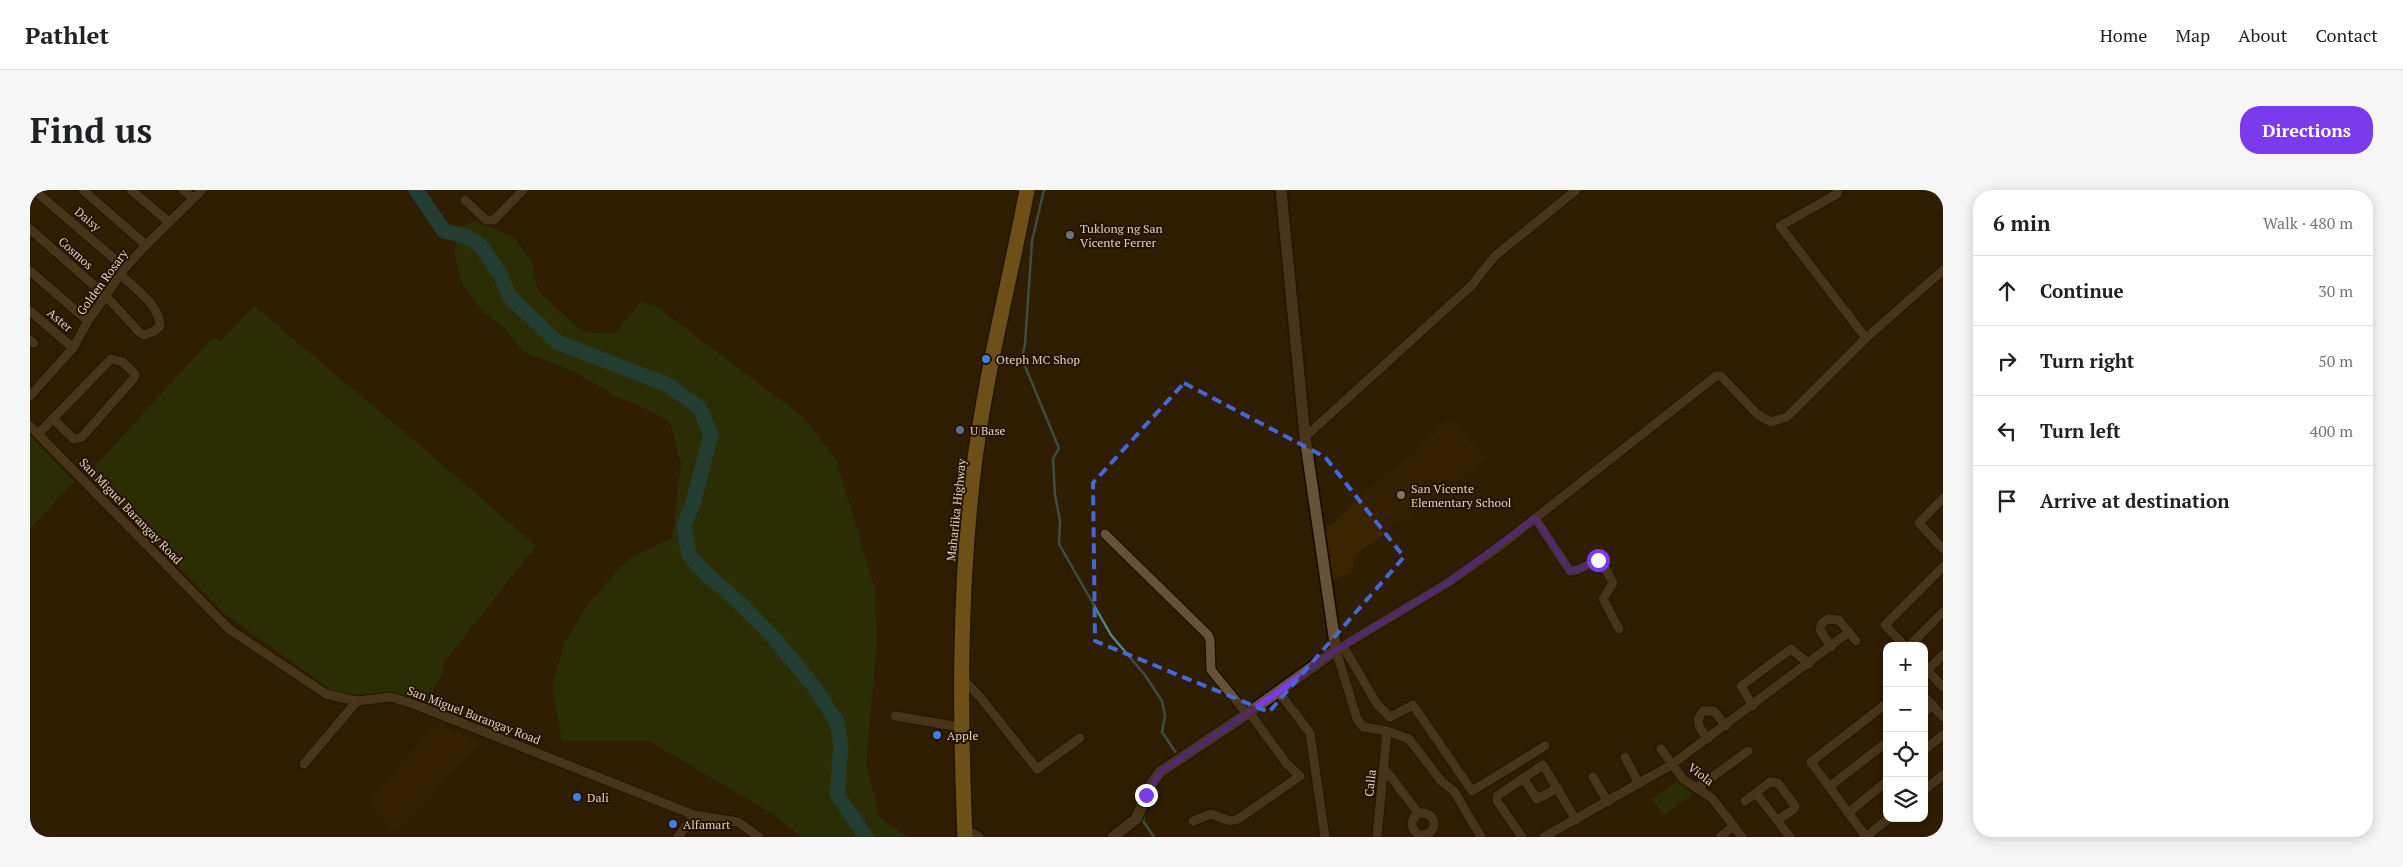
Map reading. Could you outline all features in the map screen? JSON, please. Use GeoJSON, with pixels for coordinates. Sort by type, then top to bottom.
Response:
{"type":"FeatureCollection","features":[{"type":"Feature","properties":{"kind":"highway","name":"Maharlika Highway"},"geometry":{"type":"LineString","coordinates":[[970,835],[960,726],[961,624],[973,475],[982,413],[1024,191]]}},
{"type":"Feature","properties":{"kind":"street","name":"Daisy"},"geometry":{"type":"LineString","coordinates":[[34,190],[123,271],[149,302],[158,318],[158,329],[148,334],[140,333],[106,296]]}},
{"type":"Feature","properties":{"kind":"street"},"geometry":{"type":"LineString","coordinates":[[83,190],[146,245]]}},
{"type":"Feature","properties":{"kind":"street"},"geometry":{"type":"LineString","coordinates":[[131,190],[169,222]]}},
{"type":"Feature","properties":{"kind":"street"},"geometry":{"type":"LineString","coordinates":[[183,190],[193,198]]}},
{"type":"Feature","properties":{"kind":"street","name":"Golden Rosary"},"geometry":{"type":"LineString","coordinates":[[30,396],[73,348],[88,321],[123,271],[146,245],[202,190]]}},
{"type":"Feature","properties":{"kind":"street"},"geometry":{"type":"LineString","coordinates":[[465,200],[486,220],[494,220],[523,190]]}},
{"type":"Feature","properties":{"kind":"street"},"geometry":{"type":"LineString","coordinates":[[1281,190],[1305,437],[1339,648],[1357,719],[1363,727],[1409,739],[1442,782],[1454,791],[1481,837]]}},
{"type":"Feature","properties":{"kind":"street"},"geometry":{"type":"LineString","coordinates":[[1305,437],[1471,286],[1495,256],[1576,190]]}},
{"type":"Feature","properties":{"kind":"street"},"geometry":{"type":"LineString","coordinates":[[1838,190],[1837,194],[1780,226],[1866,338]]}},
{"type":"Feature","properties":{"kind":"street","name":"Cosmos"},"geometry":{"type":"LineString","coordinates":[[30,229],[106,296]]}},
{"type":"Feature","properties":{"kind":"street"},"geometry":{"type":"LineString","coordinates":[[1113,837],[1136,819],[1152,783],[1160,772],[1248,713],[1339,648],[1449,582],[1535,518],[1716,376],[1721,376],[1757,414],[1771,422],[1787,417],[1866,338],[1943,270]]}},
{"type":"Feature","properties":{"kind":"street"},"geometry":{"type":"LineString","coordinates":[[30,271],[88,321]]}},
{"type":"Feature","properties":{"kind":"street","name":"Aster"},"geometry":{"type":"LineString","coordinates":[[30,311],[73,348]]}},
{"type":"Feature","properties":{"kind":"street"},"geometry":{"type":"LineString","coordinates":[[38,434],[111,359],[123,362],[135,374],[82,438],[74,439],[53,419]]}},
{"type":"Feature","properties":{"kind":"street","name":"San Miguel Barangay Road"},"geometry":{"type":"LineString","coordinates":[[30,426],[218,620],[326,694],[357,701],[391,697],[416,705],[694,814],[738,822],[759,837]]}},
{"type":"Feature","properties":{"kind":"street"},"geometry":{"type":"LineString","coordinates":[[1941,544],[1918,523],[1943,498]]}},
{"type":"Feature","properties":{"kind":"street"},"geometry":{"type":"LineString","coordinates":[[1535,518],[1570,571],[1598,560],[1602,564],[1613,583],[1603,599],[1619,629]]}},
{"type":"Feature","properties":{"kind":"street"},"geometry":{"type":"LineString","coordinates":[[1104,534],[1208,634],[1211,670],[1248,713],[1286,763],[1300,776],[1238,819],[1230,821],[1211,814],[1193,821]]}},
{"type":"Feature","properties":{"kind":"street"},"geometry":{"type":"LineString","coordinates":[[1900,642],[1885,625],[1943,567]]}},
{"type":"Feature","properties":{"kind":"street"},"geometry":{"type":"LineString","coordinates":[[1914,642],[1943,612]]}},
{"type":"Feature","properties":{"kind":"street"},"geometry":{"type":"LineString","coordinates":[[1831,647],[1821,634],[1820,626],[1824,620],[1835,618],[1856,641]]}},
{"type":"Feature","properties":{"kind":"street"},"geometry":{"type":"LineString","coordinates":[[1544,837],[1671,765],[1753,706],[1849,632]]}},
{"type":"Feature","properties":{"kind":"street"},"geometry":{"type":"LineString","coordinates":[[1339,648],[1377,704],[1390,717],[1413,705],[1472,791],[1545,746]]}},
{"type":"Feature","properties":{"kind":"street"},"geometry":{"type":"LineString","coordinates":[[1753,706],[1741,686],[1790,649],[1809,664]]}},
{"type":"Feature","properties":{"kind":"street"},"geometry":{"type":"LineString","coordinates":[[1928,667],[1943,655]]}},
{"type":"Feature","properties":{"kind":"street"},"geometry":{"type":"LineString","coordinates":[[1928,671],[1943,687]]}},
{"type":"Feature","properties":{"kind":"street"},"geometry":{"type":"LineString","coordinates":[[961,677],[981,698],[1037,769],[1080,738]]}},
{"type":"Feature","properties":{"kind":"street"},"geometry":{"type":"LineString","coordinates":[[1278,691],[1310,733],[1325,837]]}},
{"type":"Feature","properties":{"kind":"street"},"geometry":{"type":"LineString","coordinates":[[1928,700],[1943,717]]}},
{"type":"Feature","properties":{"kind":"street"},"geometry":{"type":"LineString","coordinates":[[304,764],[357,701]]}},
{"type":"Feature","properties":{"kind":"street"},"geometry":{"type":"LineString","coordinates":[[1928,709],[1933,705]]}},
{"type":"Feature","properties":{"kind":"street"},"geometry":{"type":"LineString","coordinates":[[1883,706],[1811,762],[1866,837],[1885,822]]}},
{"type":"Feature","properties":{"kind":"street"},"geometry":{"type":"LineString","coordinates":[[1708,738],[1698,725],[1698,717],[1703,711],[1714,711],[1726,726]]}},
{"type":"Feature","properties":{"kind":"street"},"geometry":{"type":"LineString","coordinates":[[895,716],[960,726]]}},
{"type":"Feature","properties":{"kind":"street","name":"Calla"},"geometry":{"type":"LineString","coordinates":[[1376,837],[1385,769],[1387,732]]}},
{"type":"Feature","properties":{"kind":"street"},"geometry":{"type":"LineString","coordinates":[[1928,747],[1943,735]]}},
{"type":"Feature","properties":{"kind":"street"},"geometry":{"type":"LineString","coordinates":[[1829,787],[1883,745]]}},
{"type":"Feature","properties":{"kind":"street","name":"Viola"},"geometry":{"type":"LineString","coordinates":[[1661,749],[1683,780],[1712,798],[1742,837]]}},
{"type":"Feature","properties":{"kind":"street"},"geometry":{"type":"LineString","coordinates":[[1697,788],[1748,751]]}},
{"type":"Feature","properties":{"kind":"street"},"geometry":{"type":"LineString","coordinates":[[1625,757],[1639,784]]}},
{"type":"Feature","properties":{"kind":"street"},"geometry":{"type":"LineString","coordinates":[[1522,837],[1496,798],[1499,793],[1543,765],[1576,820]]}},
{"type":"Feature","properties":{"kind":"street"},"geometry":{"type":"LineString","coordinates":[[1385,769],[1419,814]]}},
{"type":"Feature","properties":{"kind":"street"},"geometry":{"type":"LineString","coordinates":[[1928,787],[1943,775]]}},
{"type":"Feature","properties":{"kind":"street"},"geometry":{"type":"LineString","coordinates":[[1593,776],[1608,802]]}},
{"type":"Feature","properties":{"kind":"street"},"geometry":{"type":"LineString","coordinates":[[1523,778],[1537,799],[1558,788]]}},
{"type":"Feature","properties":{"kind":"street"},"geometry":{"type":"LineString","coordinates":[[1745,801],[1770,782],[1778,783],[1795,806],[1794,809],[1778,820]]}},
{"type":"Feature","properties":{"kind":"street"},"geometry":{"type":"LineString","coordinates":[[1848,813],[1883,784]]}},
{"type":"Feature","properties":{"kind":"street"},"geometry":{"type":"LineString","coordinates":[[1756,793],[1790,837]]}},
{"type":"Feature","properties":{"kind":"street"},"geometry":{"type":"LineString","coordinates":[[678,837],[694,814]]}},
{"type":"Feature","properties":{"kind":"street"},"geometry":{"type":"LineString","coordinates":[[1419,814],[1426,814],[1432,818],[1434,834],[1422,835],[1415,832],[1412,822],[1419,814]]}},
{"type":"Feature","properties":{"kind":"street"},"geometry":{"type":"LineString","coordinates":[[1720,837],[1734,826]]}},
{"type":"Feature","properties":{"kind":"highlighted area"},"geometry":{"type":"Polygon","coordinates":[[[1184,383],[1325,457],[1404,557],[1269,712],[1095,641],[1093,483],[1184,383]]]}},
{"type":"Feature","properties":{"kind":"shaded area","name":"San Vicente Elementary School"},"geometry":{"type":"Polygon","coordinates":[[[1451,418],[1485,459],[1354,556],[1353,572],[1333,580],[1325,530],[1451,418]]]}},
{"type":"Feature","properties":{"kind":"shaded area"},"geometry":{"type":"Polygon","coordinates":[[[437,724],[481,743],[395,832],[369,802],[437,724]]]}},
{"type":"Feature","properties":{"kind":"green space"},"geometry":{"type":"Polygon","coordinates":[[[476,221],[514,237],[531,261],[538,291],[583,332],[614,334],[641,302],[657,307],[802,416],[836,459],[875,589],[877,641],[866,764],[880,818],[908,837],[801,837],[776,816],[649,741],[562,741],[552,686],[565,641],[589,603],[629,558],[672,538],[681,464],[670,422],[649,410],[619,398],[573,371],[523,352],[507,330],[482,311],[462,282],[455,258],[457,228],[476,221]]]}},
{"type":"Feature","properties":{"kind":"green space"},"geometry":{"type":"Polygon","coordinates":[[[254,306],[536,546],[441,666],[444,671],[426,704],[392,693],[360,695],[332,691],[225,614],[87,475],[214,336],[220,342],[254,306]]]}},
{"type":"Feature","properties":{"kind":"green space"},"geometry":{"type":"Polygon","coordinates":[[[30,435],[74,482],[30,528],[30,435]]]}},
{"type":"Feature","properties":{"kind":"green space"},"geometry":{"type":"Polygon","coordinates":[[[1680,779],[1692,795],[1664,815],[1652,799],[1680,779]]]}},
{"type":"Feature","properties":{"kind":"waterway"},"geometry":{"type":"LineString","coordinates":[[416,190],[444,231],[465,236],[480,245],[501,276],[510,297],[557,342],[668,385],[699,407],[711,435],[693,503],[684,526],[689,555],[705,573],[741,604],[772,636],[813,685],[837,722],[841,746],[837,794],[866,837]]}},
{"type":"Feature","properties":{"kind":"waterway"},"geometry":{"type":"LineString","coordinates":[[1044,190],[1032,241],[1025,344],[1022,359],[1059,448],[1053,459],[1055,495],[1060,521],[1059,544],[1111,635],[1145,675],[1162,701],[1165,715],[1162,732],[1178,756]]}},
{"type":"Feature","properties":{"kind":"waterway"},"geometry":{"type":"LineString","coordinates":[[1145,812],[1143,821],[1154,837]]}},
{"type":"Feature","properties":{"kind":"place","name":"Tuklong ng San Vicente Ferrer"},"geometry":{"type":"Point","coordinates":[1070,235]}},
{"type":"Feature","properties":{"kind":"place","name":"Oteph MC Shop"},"geometry":{"type":"Point","coordinates":[986,359]}},
{"type":"Feature","properties":{"kind":"place","name":"U Base"},"geometry":{"type":"Point","coordinates":[960,430]}},
{"type":"Feature","properties":{"kind":"place","name":"San Vicente Elementary School"},"geometry":{"type":"Point","coordinates":[1401,495]}},
{"type":"Feature","properties":{"kind":"place","name":"Apple"},"geometry":{"type":"Point","coordinates":[937,735]}},
{"type":"Feature","properties":{"kind":"place","name":"Dali"},"geometry":{"type":"Point","coordinates":[577,797]}},
{"type":"Feature","properties":{"kind":"place","name":"Alfamart"},"geometry":{"type":"Point","coordinates":[673,824]}},
{"type":"Feature","properties":{"kind":"route"},"geometry":{"type":"LineString","coordinates":[[1146,795],[1160,772],[1247,714],[1336,650],[1449,582],[1500,546],[1535,518],[1570,571],[1598,560]]}}]}
